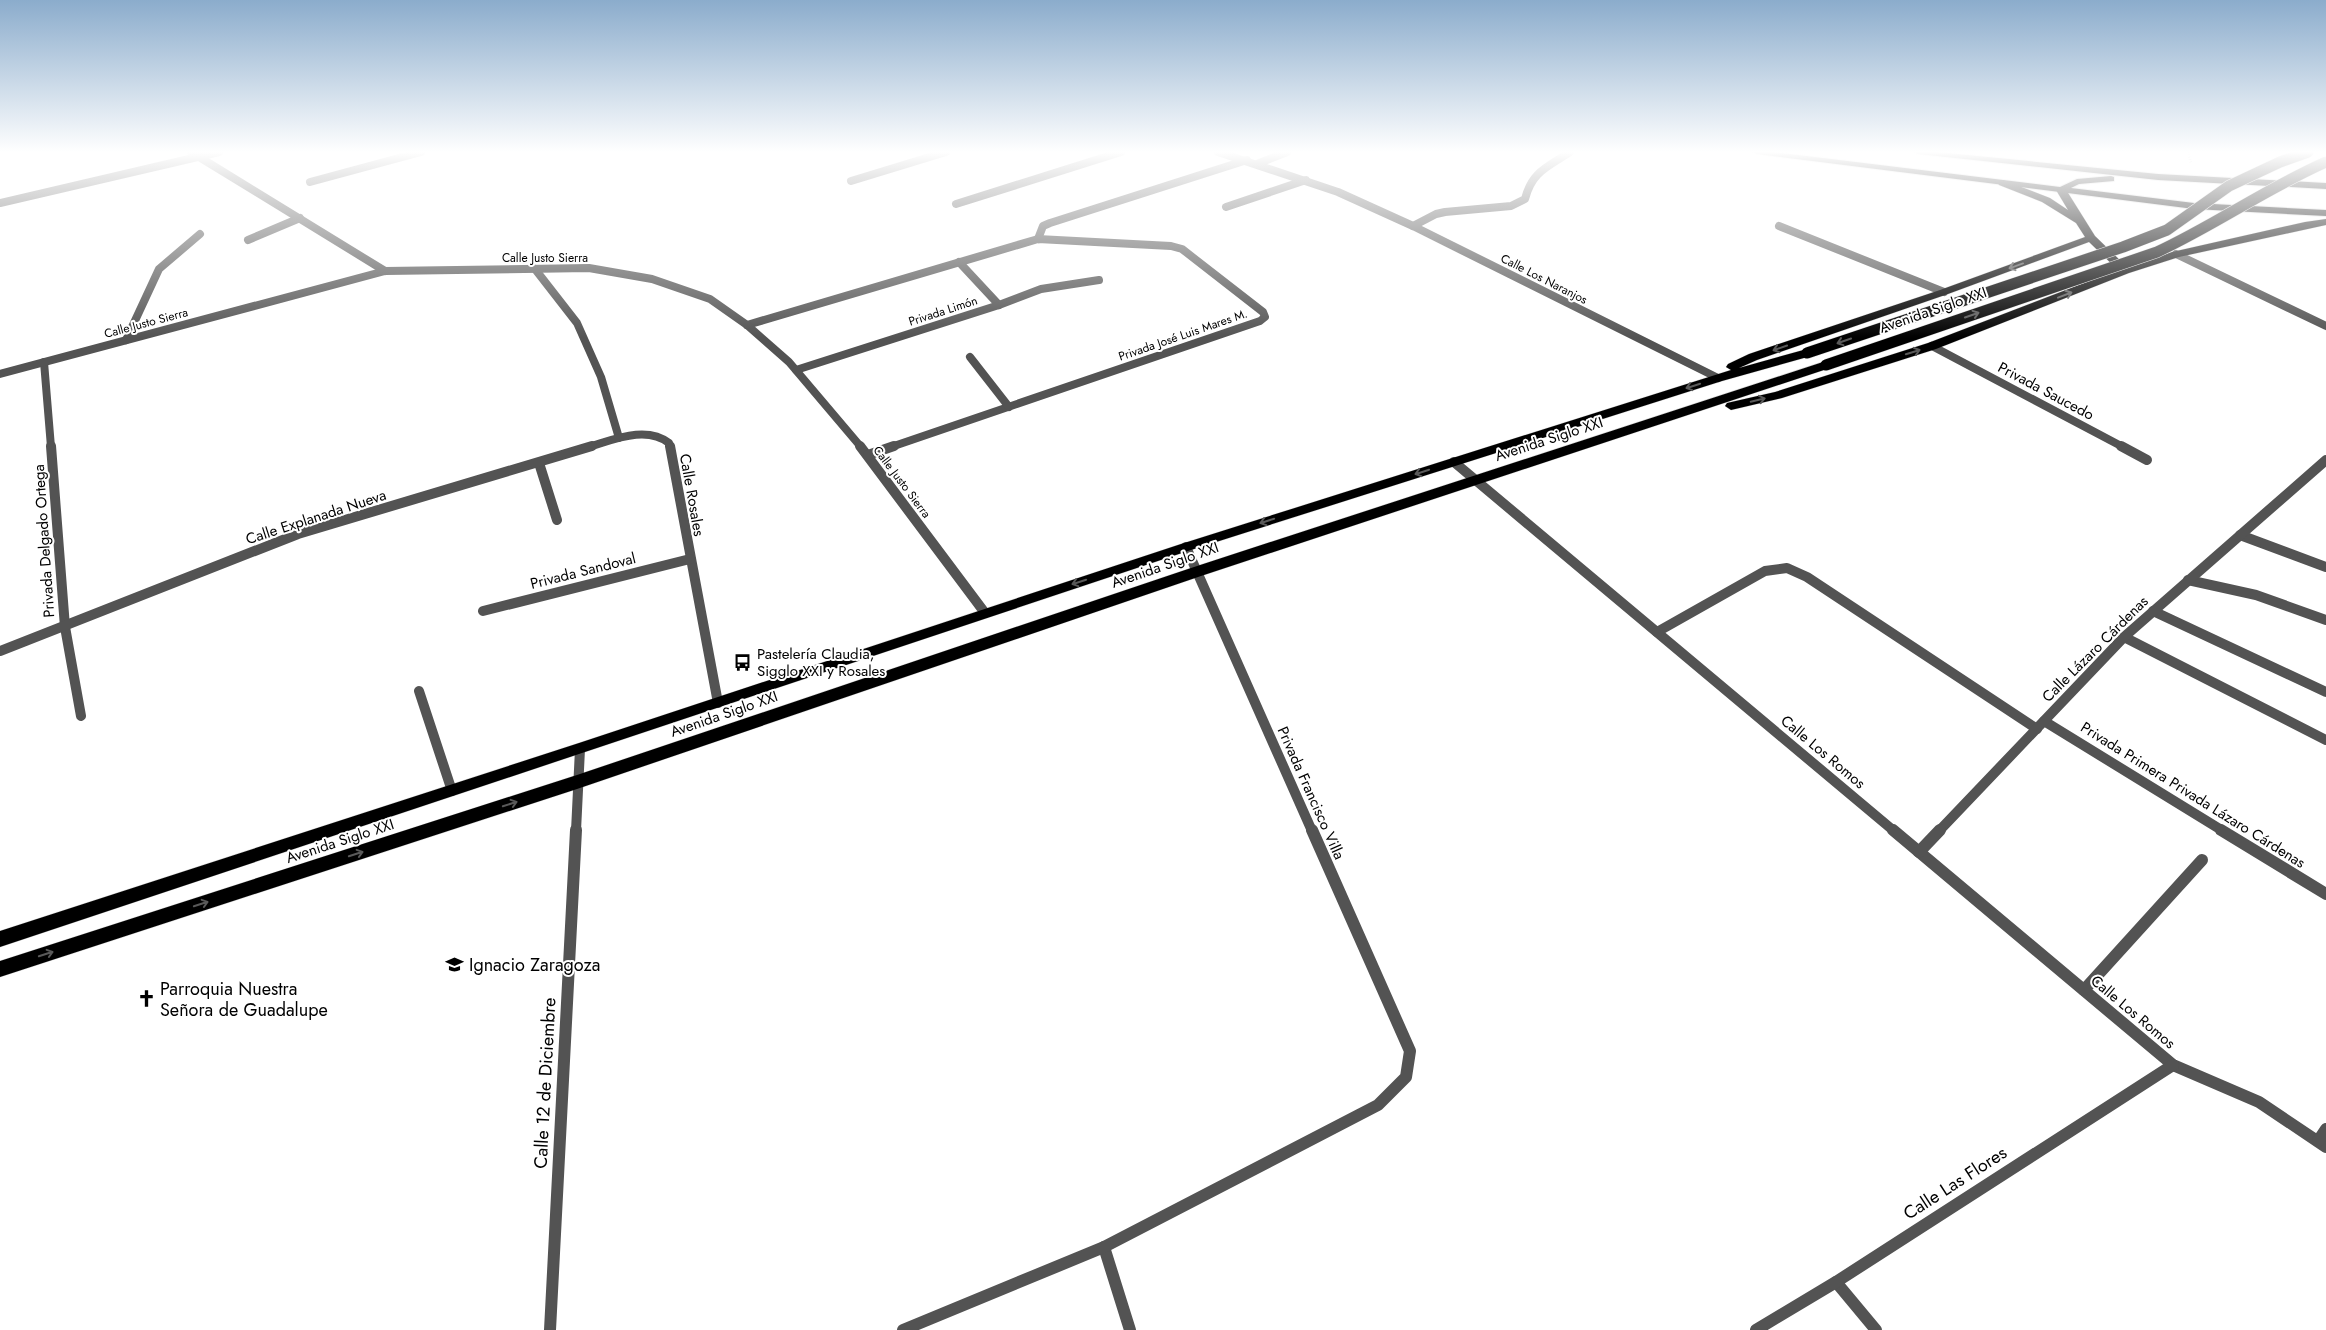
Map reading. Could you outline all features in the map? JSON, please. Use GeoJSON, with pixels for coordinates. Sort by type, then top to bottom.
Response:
{"type":"FeatureCollection","features":[{"type":"Feature","properties":{"kind":"highway"},"geometry":{"type":"LineString","coordinates":[[2067,214],[2085,226]]}},
{"type":"Feature","properties":{"kind":"highway"},"geometry":{"type":"LineString","coordinates":[[2077,214],[2091,238],[2125,271]]}},
{"type":"Feature","properties":{"kind":"highway","name":"Avenida Siglo XXI"},"geometry":{"type":"LineString","coordinates":[[0,939],[580,749],[1186,547],[1720,378],[1807,353],[2149,237],[2167,230],[2189,214]]}},
{"type":"Feature","properties":{"kind":"highway","name":"Avenida Siglo XXI"},"geometry":{"type":"LineString","coordinates":[[0,969],[577,782],[1196,572],[1826,365],[2158,252],[2190,238],[2228,214]]}},
{"type":"Feature","properties":{"kind":"highway"},"geometry":{"type":"LineString","coordinates":[[1659,421],[1719,410],[1778,395],[1932,346],[2125,271],[2176,254],[2326,222]]}},
{"type":"Feature","properties":{"kind":"highway"},"geometry":{"type":"LineString","coordinates":[[1720,378],[1728,370],[1753,357],[1944,292],[2091,238]]}},
{"type":"Feature","properties":{"kind":"street"},"geometry":{"type":"LineString","coordinates":[[294,214],[385,272]]}},
{"type":"Feature","properties":{"kind":"street"},"geometry":{"type":"LineString","coordinates":[[747,325],[1038,239],[1043,226],[1080,214]]}},
{"type":"Feature","properties":{"kind":"street","name":"Calle Los Naranjos"},"geometry":{"type":"LineString","coordinates":[[1387,214],[1720,378]]}},
{"type":"Feature","properties":{"kind":"street"},"geometry":{"type":"LineString","coordinates":[[1413,226],[1436,214]]}},
{"type":"Feature","properties":{"kind":"street"},"geometry":{"type":"LineString","coordinates":[[248,240],[300,218]]}},
{"type":"Feature","properties":{"kind":"street"},"geometry":{"type":"LineString","coordinates":[[1779,226],[1944,292]]}},
{"type":"Feature","properties":{"kind":"street"},"geometry":{"type":"LineString","coordinates":[[126,340],[159,269],[200,234]]}},
{"type":"Feature","properties":{"kind":"street","name":"Privada José Luis Mares M."},"geometry":{"type":"LineString","coordinates":[[868,455],[1260,321],[1265,317],[1263,312],[1182,250],[1171,246],[1038,239]]}},
{"type":"Feature","properties":{"kind":"street"},"geometry":{"type":"LineString","coordinates":[[2176,254],[2326,326]]}},
{"type":"Feature","properties":{"kind":"street"},"geometry":{"type":"LineString","coordinates":[[959,262],[999,305]]}},
{"type":"Feature","properties":{"kind":"street","name":"Calle Justo Sierra"},"geometry":{"type":"LineString","coordinates":[[0,374],[385,272],[589,268],[652,279],[710,299],[747,325],[796,370],[868,455],[985,613]]}},
{"type":"Feature","properties":{"kind":"street"},"geometry":{"type":"LineString","coordinates":[[535,269],[577,323],[601,377],[619,438]]}},
{"type":"Feature","properties":{"kind":"street","name":"Privada Limón"},"geometry":{"type":"LineString","coordinates":[[796,370],[999,305],[1048,287],[1099,280]]}},
{"type":"Feature","properties":{"kind":"street","name":"Privada Saucedo"},"geometry":{"type":"LineString","coordinates":[[1932,346],[2147,460]]}},
{"type":"Feature","properties":{"kind":"street"},"geometry":{"type":"LineString","coordinates":[[970,357],[1009,407]]}},
{"type":"Feature","properties":{"kind":"street","name":"Privada Delgado Ortega"},"geometry":{"type":"LineString","coordinates":[[44,362],[65,627],[81,716]]}},
{"type":"Feature","properties":{"kind":"street","name":"Calle Rosales"},"geometry":{"type":"LineString","coordinates":[[619,438],[654,434],[662,436],[669,443],[718,703]]}},
{"type":"Feature","properties":{"kind":"street","name":"Calle Explanada Nueva"},"geometry":{"type":"LineString","coordinates":[[0,651],[298,534],[619,438]]}},
{"type":"Feature","properties":{"kind":"street","name":"Calle Lázaro Cárdenas"},"geometry":{"type":"LineString","coordinates":[[1919,852],[2124,637],[2326,460]]}},
{"type":"Feature","properties":{"kind":"street","name":"Calle Los Romos"},"geometry":{"type":"LineString","coordinates":[[1454,462],[2173,1065],[2259,1102],[2322,1144]]}},
{"type":"Feature","properties":{"kind":"street"},"geometry":{"type":"LineString","coordinates":[[539,463],[557,520]]}},
{"type":"Feature","properties":{"kind":"street"},"geometry":{"type":"LineString","coordinates":[[2240,535],[2326,567]]}},
{"type":"Feature","properties":{"kind":"street","name":"Privada Francisco Villa"},"geometry":{"type":"LineString","coordinates":[[1104,1247],[1378,1105],[1406,1077],[1410,1051],[1186,547]]}},
{"type":"Feature","properties":{"kind":"street","name":"Privada Sandoval"},"geometry":{"type":"LineString","coordinates":[[483,611],[690,559]]}},
{"type":"Feature","properties":{"kind":"street","name":"Privada Primera Privada Lázaro Cárdenas"},"geometry":{"type":"LineString","coordinates":[[1656,632],[1765,571],[1788,568],[1807,577],[2040,725],[2326,894]]}},
{"type":"Feature","properties":{"kind":"street"},"geometry":{"type":"LineString","coordinates":[[2188,580],[2256,595],[2326,620]]}},
{"type":"Feature","properties":{"kind":"street"},"geometry":{"type":"LineString","coordinates":[[2153,611],[2326,692]]}},
{"type":"Feature","properties":{"kind":"street"},"geometry":{"type":"LineString","coordinates":[[2124,637],[2326,740]]}},
{"type":"Feature","properties":{"kind":"street"},"geometry":{"type":"LineString","coordinates":[[419,691],[452,791]]}},
{"type":"Feature","properties":{"kind":"street","name":"Calle 12 de Diciembre"},"geometry":{"type":"LineString","coordinates":[[550,1330],[580,749]]}},
{"type":"Feature","properties":{"kind":"street"},"geometry":{"type":"LineString","coordinates":[[2084,990],[2202,860]]}},
{"type":"Feature","properties":{"kind":"street","name":"Calle Las Flores"},"geometry":{"type":"LineString","coordinates":[[1756,1330],[1836,1282],[2173,1065]]}},
{"type":"Feature","properties":{"kind":"street"},"geometry":{"type":"LineString","coordinates":[[2322,1144],[2326,1129]]}},
{"type":"Feature","properties":{"kind":"street"},"geometry":{"type":"LineString","coordinates":[[903,1330],[1104,1247],[1130,1330]]}},
{"type":"Feature","properties":{"kind":"street"},"geometry":{"type":"LineString","coordinates":[[1836,1282],[1876,1330]]}},
{"type":"Feature","properties":{"kind":"place","name":"Pastelería Claudia, Sigglo XXI y Rosales"},"geometry":{"type":"Point","coordinates":[743,663]}},
{"type":"Feature","properties":{"kind":"place","name":"Ignacio Zaragoza"},"geometry":{"type":"Point","coordinates":[455,965]}},
{"type":"Feature","properties":{"kind":"place","name":"Parroquia Nuestra Señora de Guadalupe"},"geometry":{"type":"Point","coordinates":[146,999]}}]}
